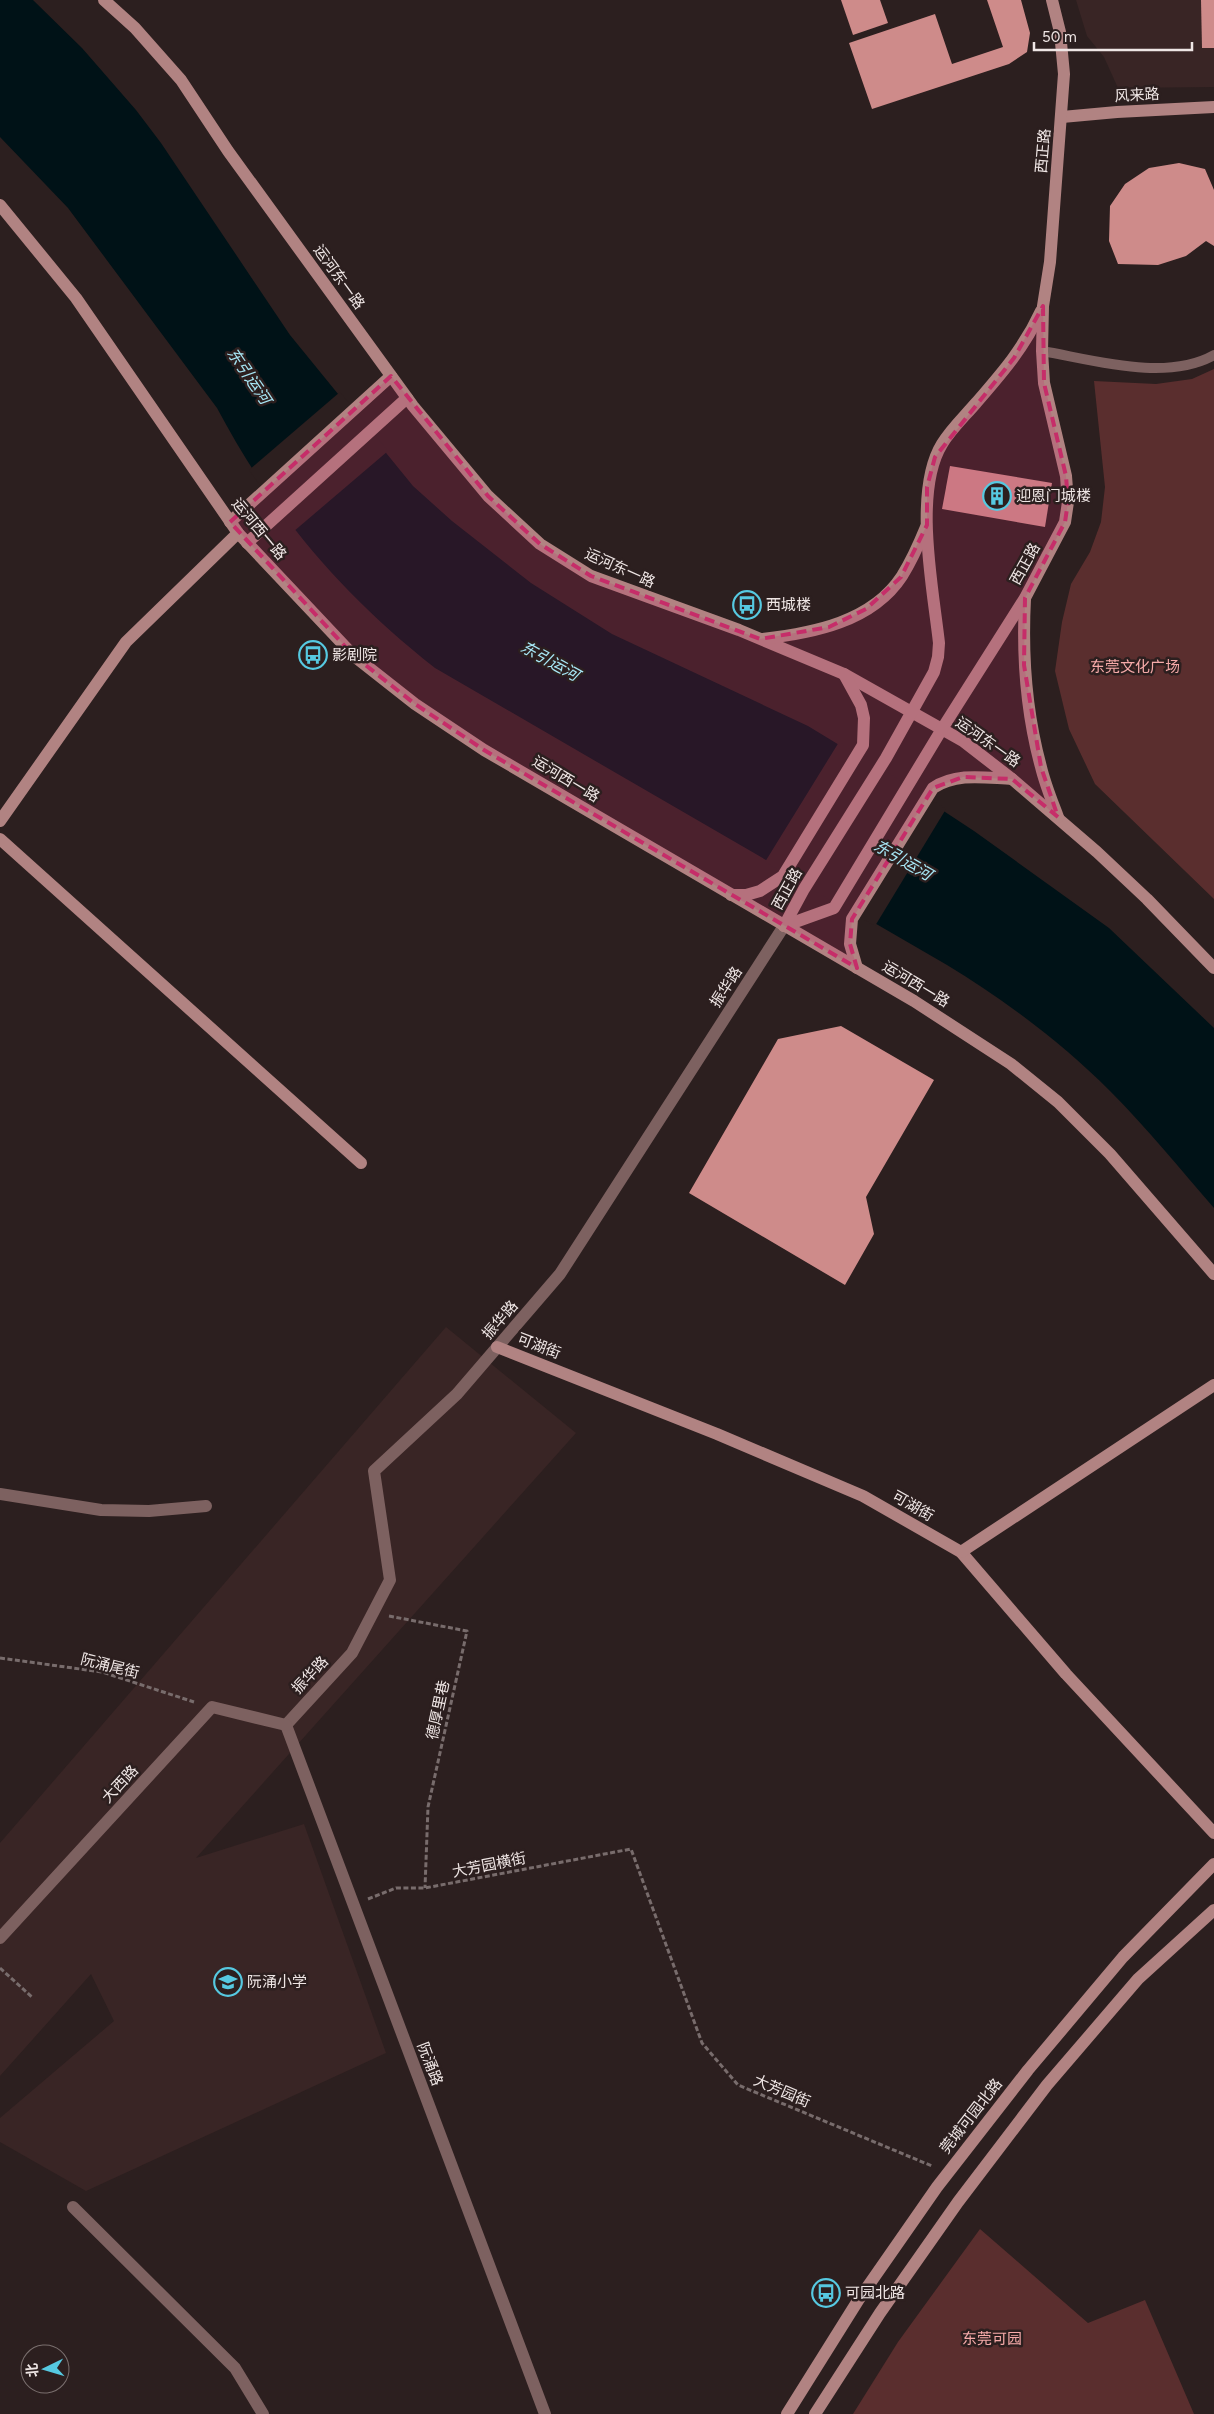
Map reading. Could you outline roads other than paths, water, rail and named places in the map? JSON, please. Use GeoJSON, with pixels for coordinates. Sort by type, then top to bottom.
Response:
{"type":"FeatureCollection","features":[{"type":"Feature","properties":{"kind":"street","name":"运河东一路"},"geometry":{"type":"LineString","coordinates":[[104,0],[135,28],[181,80],[228,151],[406,398],[488,496],[540,544],[591,576],[760,639],[844,674],[984,755],[1140,892],[1214,968]]}},
{"type":"Feature","properties":{"kind":"street","name":"西正路"},"geometry":{"type":"LineString","coordinates":[[784,926],[834,908],[942,729],[1025,598],[1065,522],[1068,502],[1066,476],[1044,383],[1042,351],[1043,306],[1050,262],[1064,74],[1060,32],[1052,0]]}},
{"type":"Feature","properties":{"kind":"street","name":"风来路"},"geometry":{"type":"LineString","coordinates":[[1062,117],[1214,107]]}},
{"type":"Feature","properties":{"kind":"street","name":"运河西一路"},"geometry":{"type":"LineString","coordinates":[[0,206],[76,298],[234,528],[246,543],[354,656],[415,704],[484,750],[964,1031],[1011,1064],[1058,1102],[1110,1154],[1214,1274]]}},
{"type":"Feature","properties":{"kind":"street","name":"西正路"},"geometry":{"type":"LineString","coordinates":[[784,926],[804,889],[886,758],[934,672],[939,642],[927,525],[927,487],[935,456],[952,430],[1014,358],[1029,337],[1043,306]]}},
{"type":"Feature","properties":{"kind":"street"},"geometry":{"type":"LineString","coordinates":[[0,821],[126,642],[234,528],[243,510],[391,376]]}},
{"type":"Feature","properties":{"kind":"street"},"geometry":{"type":"LineString","coordinates":[[246,543],[406,398]]}},
{"type":"Feature","properties":{"kind":"street"},"geometry":{"type":"LineString","coordinates":[[760,639],[800,635],[829,627],[847,620],[866,609],[886,594],[901,577],[927,525]]}},
{"type":"Feature","properties":{"kind":"street"},"geometry":{"type":"LineString","coordinates":[[1025,598],[1024,649],[1028,695],[1041,767],[1058,818]]}},
{"type":"Feature","properties":{"kind":"street"},"geometry":{"type":"LineString","coordinates":[[731,895],[746,895],[760,891],[783,876],[863,745],[866,730],[863,712],[844,674]]}},
{"type":"Feature","properties":{"kind":"street"},"geometry":{"type":"LineString","coordinates":[[857,968],[850,944],[852,919],[933,788],[942,782],[963,777],[1012,779]]}},
{"type":"Feature","properties":{"kind":"street"},"geometry":{"type":"LineString","coordinates":[[0,839],[361,1163]]}},
{"type":"Feature","properties":{"kind":"street","name":"振华路"},"geometry":{"type":"LineString","coordinates":[[286,1725],[352,1653],[390,1580],[374,1471],[457,1394],[560,1274],[784,926]]}},
{"type":"Feature","properties":{"kind":"street","name":"可湖街"},"geometry":{"type":"LineString","coordinates":[[497,1347],[717,1434],[863,1496],[961,1552],[1066,1674],[1214,1834]]}},
{"type":"Feature","properties":{"kind":"street"},"geometry":{"type":"LineString","coordinates":[[961,1552],[1214,1385]]}},
{"type":"Feature","properties":{"kind":"street"},"geometry":{"type":"LineString","coordinates":[[0,1494],[101,1510],[150,1511],[206,1506]]}},
{"type":"Feature","properties":{"kind":"street","name":"大西路"},"geometry":{"type":"LineString","coordinates":[[0,1938],[212,1707],[286,1725]]}},
{"type":"Feature","properties":{"kind":"street","name":"阮涌路"},"geometry":{"type":"LineString","coordinates":[[286,1725],[545,2414]]}},
{"type":"Feature","properties":{"kind":"street","name":"莞城可园北路"},"geometry":{"type":"LineString","coordinates":[[787,2414],[859,2300],[948,2173],[1028,2070],[1123,1957],[1214,1864]]}},
{"type":"Feature","properties":{"kind":"street"},"geometry":{"type":"LineString","coordinates":[[815,2414],[880,2313],[958,2202],[1047,2085],[1138,1979],[1214,1910]]}},
{"type":"Feature","properties":{"kind":"street"},"geometry":{"type":"LineString","coordinates":[[73,2207],[235,2368],[263,2414]]}},
{"type":"Feature","properties":{"kind":"lane"},"geometry":{"type":"LineString","coordinates":[[1042,351],[1142,368],[1174,367],[1203,362],[1214,355]]}},
{"type":"Feature","properties":{"kind":"water","name":"东引运河"},"geometry":{"type":"Polygon","coordinates":[[[0,0],[33,0],[82,48],[136,110],[161,143],[290,335],[413,486],[452,521],[531,583],[612,634],[808,726],[892,777],[974,831],[1109,928],[1214,1028],[1214,1208],[1110,1091],[1052,1039],[1012,1008],[947,965],[435,668],[369,611],[339,581],[286,518],[239,447],[217,408],[68,208],[0,137],[0,0]]]}},
{"type":"Feature","properties":{"kind":"place","name":"迎恩门城楼"},"geometry":{"type":"Point","coordinates":[997,496]}},
{"type":"Feature","properties":{"kind":"place","name":"西城楼"},"geometry":{"type":"Point","coordinates":[747,605]}},
{"type":"Feature","properties":{"kind":"place","name":"影剧院"},"geometry":{"type":"Point","coordinates":[313,655]}},
{"type":"Feature","properties":{"kind":"place","name":"阮涌小学"},"geometry":{"type":"Point","coordinates":[228,1982]}},
{"type":"Feature","properties":{"kind":"place","name":"可园北路"},"geometry":{"type":"Point","coordinates":[826,2293]}},
{"type":"Feature","properties":{"kind":"park label","name":"东莞文化广场"},"geometry":{"type":"Point","coordinates":[1135,667]}},
{"type":"Feature","properties":{"kind":"park label","name":"东莞可园"},"geometry":{"type":"Point","coordinates":[992,2339]}}]}
